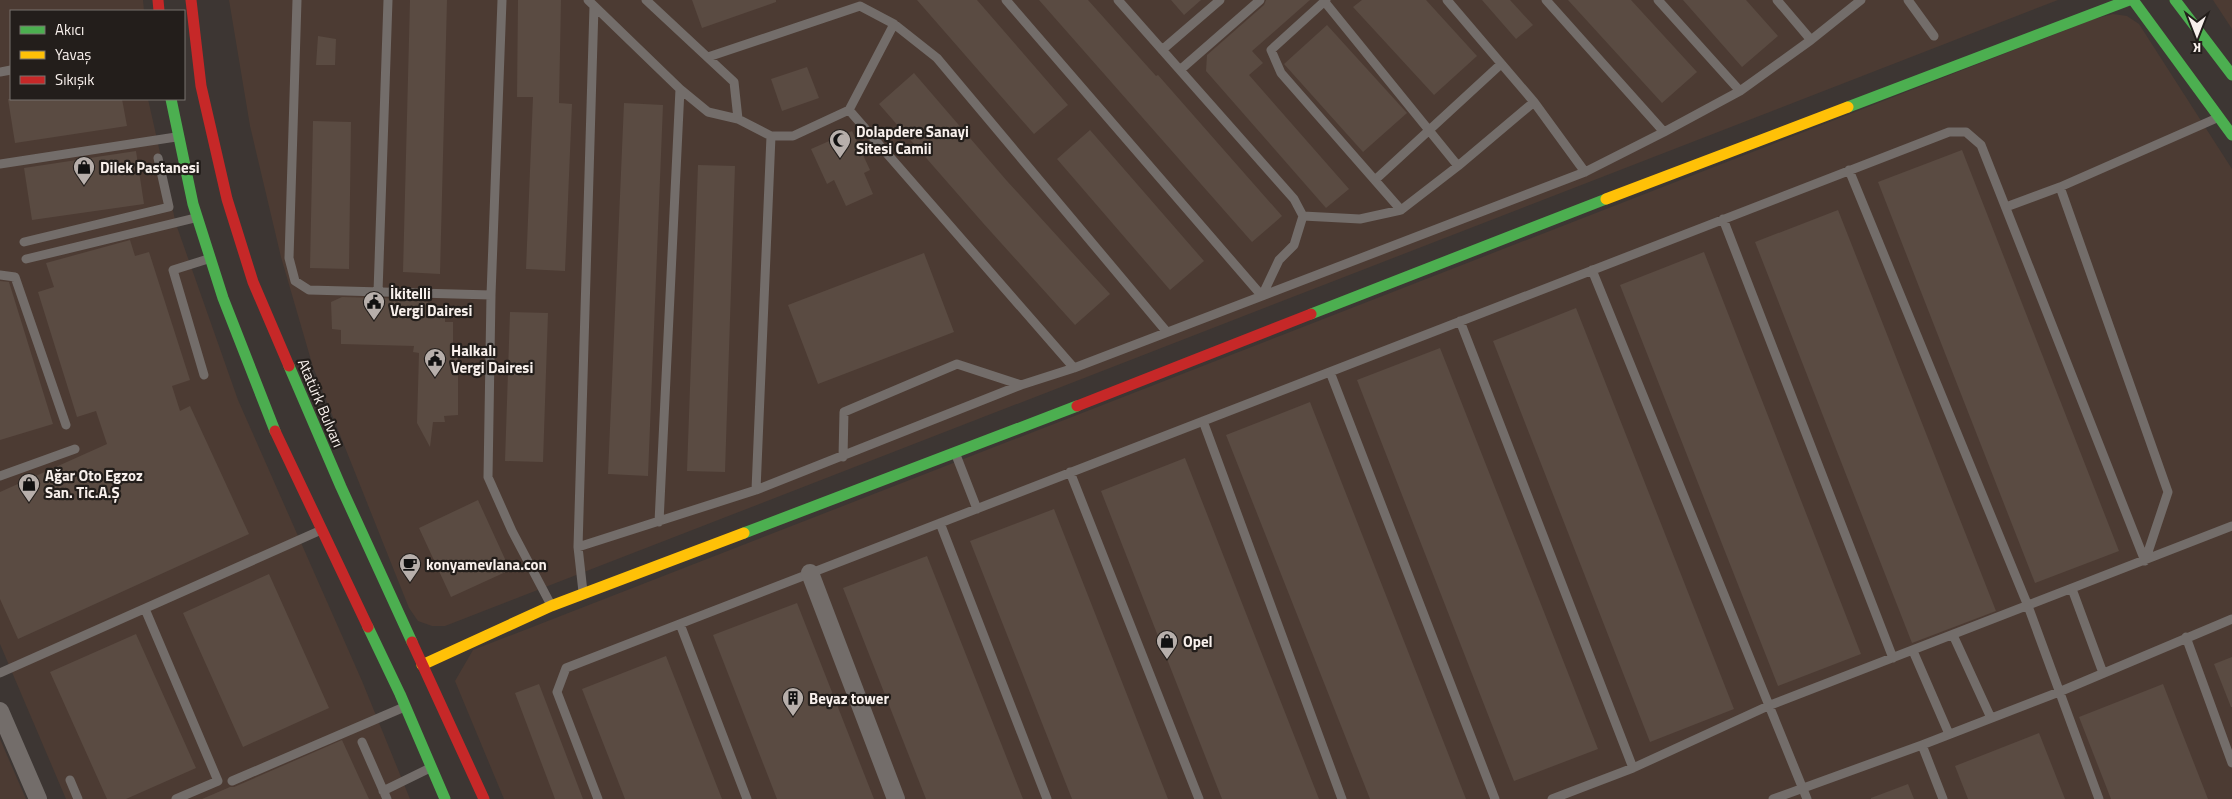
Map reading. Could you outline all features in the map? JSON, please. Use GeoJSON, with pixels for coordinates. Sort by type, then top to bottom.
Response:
{"type":"FeatureCollection","features":[{"type":"Feature","properties":{"kind":"main road","name":"Atatürk Bulvarı"},"geometry":{"type":"LineString","coordinates":[[191,0],[201,86],[227,199],[253,282],[341,488],[484,799]]}},
{"type":"Feature","properties":{"kind":"main road"},"geometry":{"type":"LineString","coordinates":[[422,665],[583,593],[955,453],[1583,208],[2131,0],[2232,135]]}},
{"type":"Feature","properties":{"kind":"main road"},"geometry":{"type":"LineString","coordinates":[[2176,0],[2199,28],[2232,75]]}},
{"type":"Feature","properties":{"kind":"main road"},"geometry":{"type":"LineString","coordinates":[[171,100],[179,137],[175,176],[198,217],[223,298],[269,418],[405,706],[444,799]]}},
{"type":"Feature","properties":{"kind":"street"},"geometry":{"type":"LineString","coordinates":[[810,574],[896,799]]}},
{"type":"Feature","properties":{"kind":"street"},"geometry":{"type":"LineString","coordinates":[[0,712],[38,799]]}},
{"type":"Feature","properties":{"kind":"lane"},"geometry":{"type":"LineString","coordinates":[[297,0],[289,258],[295,281],[308,290],[491,295]]}},
{"type":"Feature","properties":{"kind":"lane"},"geometry":{"type":"LineString","coordinates":[[378,292],[388,0]]}},
{"type":"Feature","properties":{"kind":"lane"},"geometry":{"type":"LineString","coordinates":[[502,0],[491,295],[488,477],[512,531],[551,606]]}},
{"type":"Feature","properties":{"kind":"lane"},"geometry":{"type":"LineString","coordinates":[[646,0],[734,82],[738,119]]}},
{"type":"Feature","properties":{"kind":"lane"},"geometry":{"type":"LineString","coordinates":[[1006,0],[1262,296]]}},
{"type":"Feature","properties":{"kind":"lane"},"geometry":{"type":"LineString","coordinates":[[1118,0],[1294,199],[1303,216],[1294,245],[1279,260],[1262,296]]}},
{"type":"Feature","properties":{"kind":"lane"},"geometry":{"type":"LineString","coordinates":[[1162,50],[1220,0]]}},
{"type":"Feature","properties":{"kind":"lane"},"geometry":{"type":"LineString","coordinates":[[1180,70],[1260,0]]}},
{"type":"Feature","properties":{"kind":"lane"},"geometry":{"type":"LineString","coordinates":[[1447,0],[1534,102],[1586,172]]}},
{"type":"Feature","properties":{"kind":"lane"},"geometry":{"type":"LineString","coordinates":[[1546,0],[1664,132]]}},
{"type":"Feature","properties":{"kind":"lane"},"geometry":{"type":"LineString","coordinates":[[1658,0],[1740,92]]}},
{"type":"Feature","properties":{"kind":"lane"},"geometry":{"type":"LineString","coordinates":[[1777,0],[1811,40]]}},
{"type":"Feature","properties":{"kind":"lane"},"geometry":{"type":"LineString","coordinates":[[578,547],[756,490],[1022,385],[1074,368],[1166,331],[1586,172],[1740,92],[1811,40],[1861,0]]}},
{"type":"Feature","properties":{"kind":"lane"},"geometry":{"type":"LineString","coordinates":[[1908,0],[1934,36]]}},
{"type":"Feature","properties":{"kind":"lane"},"geometry":{"type":"LineString","coordinates":[[1401,210],[1281,73],[1270,50],[1325,1],[1458,166]]}},
{"type":"Feature","properties":{"kind":"lane"},"geometry":{"type":"LineString","coordinates":[[591,3],[680,88],[708,112],[738,119],[771,136],[793,136],[849,110],[894,24]]}},
{"type":"Feature","properties":{"kind":"lane"},"geometry":{"type":"LineString","coordinates":[[583,593],[578,547],[591,3]]}},
{"type":"Feature","properties":{"kind":"lane"},"geometry":{"type":"LineString","coordinates":[[708,57],[861,3],[894,24],[937,58],[1166,331]]}},
{"type":"Feature","properties":{"kind":"lane"},"geometry":{"type":"LineString","coordinates":[[1375,180],[1501,64]]}},
{"type":"Feature","properties":{"kind":"lane"},"geometry":{"type":"LineString","coordinates":[[659,522],[680,88]]}},
{"type":"Feature","properties":{"kind":"lane"},"geometry":{"type":"LineString","coordinates":[[1303,216],[1360,219],[1401,210],[1458,166],[1534,102]]}},
{"type":"Feature","properties":{"kind":"lane"},"geometry":{"type":"LineString","coordinates":[[849,110],[1074,368]]}},
{"type":"Feature","properties":{"kind":"lane"},"geometry":{"type":"LineString","coordinates":[[2006,207],[2060,187],[2220,117]]}},
{"type":"Feature","properties":{"kind":"lane"},"geometry":{"type":"LineString","coordinates":[[598,799],[557,692],[566,668],[1949,132],[1966,132],[1982,145],[2144,561]]}},
{"type":"Feature","properties":{"kind":"lane"},"geometry":{"type":"LineString","coordinates":[[756,490],[771,136]]}},
{"type":"Feature","properties":{"kind":"lane"},"geometry":{"type":"LineString","coordinates":[[0,164],[179,137]]}},
{"type":"Feature","properties":{"kind":"lane"},"geometry":{"type":"LineString","coordinates":[[24,242],[169,207],[175,176],[158,158]]}},
{"type":"Feature","properties":{"kind":"lane"},"geometry":{"type":"LineString","coordinates":[[1849,170],[2028,606],[2099,799]]}},
{"type":"Feature","properties":{"kind":"lane"},"geometry":{"type":"LineString","coordinates":[[2060,187],[2168,492],[2144,561]]}},
{"type":"Feature","properties":{"kind":"lane"},"geometry":{"type":"LineString","coordinates":[[26,259],[198,217]]}},
{"type":"Feature","properties":{"kind":"lane"},"geometry":{"type":"LineString","coordinates":[[1723,219],[1893,658]]}},
{"type":"Feature","properties":{"kind":"lane"},"geometry":{"type":"LineString","coordinates":[[204,375],[173,270],[210,258]]}},
{"type":"Feature","properties":{"kind":"lane"},"geometry":{"type":"LineString","coordinates":[[1592,270],[1807,799]]}},
{"type":"Feature","properties":{"kind":"lane"},"geometry":{"type":"LineString","coordinates":[[0,275],[15,277],[66,425]]}},
{"type":"Feature","properties":{"kind":"lane"},"geometry":{"type":"LineString","coordinates":[[1460,321],[1633,768]]}},
{"type":"Feature","properties":{"kind":"lane"},"geometry":{"type":"LineString","coordinates":[[843,457],[844,412],[957,364],[1022,385]]}},
{"type":"Feature","properties":{"kind":"lane"},"geometry":{"type":"LineString","coordinates":[[1330,372],[1496,799]]}},
{"type":"Feature","properties":{"kind":"lane"},"geometry":{"type":"LineString","coordinates":[[1203,421],[1342,799]]}},
{"type":"Feature","properties":{"kind":"lane"},"geometry":{"type":"LineString","coordinates":[[0,476],[75,449]]}},
{"type":"Feature","properties":{"kind":"lane"},"geometry":{"type":"LineString","coordinates":[[955,453],[976,509]]}},
{"type":"Feature","properties":{"kind":"lane"},"geometry":{"type":"LineString","coordinates":[[1070,472],[1199,799]]}},
{"type":"Feature","properties":{"kind":"lane"},"geometry":{"type":"LineString","coordinates":[[940,523],[1047,799]]}},
{"type":"Feature","properties":{"kind":"lane"},"geometry":{"type":"LineString","coordinates":[[1552,799],[1633,768],[1768,706],[2232,526]]}},
{"type":"Feature","properties":{"kind":"lane"},"geometry":{"type":"LineString","coordinates":[[0,673],[322,530]]}},
{"type":"Feature","properties":{"kind":"lane"},"geometry":{"type":"LineString","coordinates":[[2072,589],[2103,673]]}},
{"type":"Feature","properties":{"kind":"lane"},"geometry":{"type":"LineString","coordinates":[[146,609],[218,781],[176,799]]}},
{"type":"Feature","properties":{"kind":"lane"},"geometry":{"type":"LineString","coordinates":[[1773,799],[1922,745],[2059,692],[2232,618]]}},
{"type":"Feature","properties":{"kind":"lane"},"geometry":{"type":"LineString","coordinates":[[680,624],[747,799]]}},
{"type":"Feature","properties":{"kind":"lane"},"geometry":{"type":"LineString","coordinates":[[1953,635],[1991,718]]}},
{"type":"Feature","properties":{"kind":"lane"},"geometry":{"type":"LineString","coordinates":[[2186,637],[2232,763]]}},
{"type":"Feature","properties":{"kind":"lane"},"geometry":{"type":"LineString","coordinates":[[1913,650],[1949,734]]}},
{"type":"Feature","properties":{"kind":"lane"},"geometry":{"type":"LineString","coordinates":[[232,781],[405,706]]}},
{"type":"Feature","properties":{"kind":"lane"},"geometry":{"type":"LineString","coordinates":[[362,742],[385,795],[431,767]]}},
{"type":"Feature","properties":{"kind":"lane"},"geometry":{"type":"LineString","coordinates":[[1922,745],[1943,799]]}},
{"type":"Feature","properties":{"kind":"lane"},"geometry":{"type":"LineString","coordinates":[[70,780],[78,799]]}},
{"type":"Feature","properties":{"kind":"shaded area"},"geometry":{"type":"Polygon","coordinates":[[[0,0],[143,0],[144,10],[10,10],[10,100],[148,100],[176,224],[238,400],[362,681],[410,799],[66,799],[0,644],[0,0]]]}},
{"type":"Feature","properties":{"kind":"shaded area"},"geometry":{"type":"Polygon","coordinates":[[[229,0],[2058,0],[445,626],[432,626],[418,621],[409,608],[313,367],[281,257],[250,126],[229,0]]]}},
{"type":"Feature","properties":{"kind":"shaded area"},"geometry":{"type":"Polygon","coordinates":[[[2213,0],[2232,0],[2232,29],[2213,0]]]}},
{"type":"Feature","properties":{"kind":"shaded area"},"geometry":{"type":"Polygon","coordinates":[[[2113,14],[2127,16],[2139,24],[2232,169],[2232,799],[504,799],[455,681],[473,650],[2094,19],[2113,14]]]}},
{"type":"Feature","properties":{"kind":"shaded area"},"geometry":{"type":"Polygon","coordinates":[[[0,739],[26,799],[0,799],[0,739]]]}},
{"type":"Feature","properties":{"kind":"building"},"geometry":{"type":"Polygon","coordinates":[[[410,0],[447,0],[440,274],[403,272],[410,0]]]}},
{"type":"Feature","properties":{"kind":"building"},"geometry":{"type":"Polygon","coordinates":[[[518,0],[561,0],[559,103],[572,104],[565,271],[526,269],[533,97],[517,97],[518,0]]]}},
{"type":"Feature","properties":{"kind":"building"},"geometry":{"type":"Polygon","coordinates":[[[692,0],[776,0],[776,2],[702,28],[692,0]]]}},
{"type":"Feature","properties":{"kind":"building"},"geometry":{"type":"Polygon","coordinates":[[[917,0],[977,0],[1068,105],[1034,134],[917,0]]]}},
{"type":"Feature","properties":{"kind":"building"},"geometry":{"type":"Polygon","coordinates":[[[1039,0],[1088,0],[1156,76],[1158,75],[1282,216],[1252,242],[1039,0]]]}},
{"type":"Feature","properties":{"kind":"building"},"geometry":{"type":"Polygon","coordinates":[[[1171,0],[1201,0],[1184,15],[1171,0]]]}},
{"type":"Feature","properties":{"kind":"building"},"geometry":{"type":"Polygon","coordinates":[[[1266,0],[1310,0],[1252,51],[1263,63],[1249,75],[1349,189],[1326,208],[1206,71],[1207,55],[1264,5],[1266,0]]]}},
{"type":"Feature","properties":{"kind":"building"},"geometry":{"type":"Polygon","coordinates":[[[1362,0],[1426,0],[1477,56],[1434,95],[1353,7],[1362,0]]]}},
{"type":"Feature","properties":{"kind":"building"},"geometry":{"type":"Polygon","coordinates":[[[1482,0],[1510,0],[1533,25],[1516,39],[1482,0]]]}},
{"type":"Feature","properties":{"kind":"building"},"geometry":{"type":"Polygon","coordinates":[[[1568,0],[1631,0],[1697,72],[1662,103],[1568,0]]]}},
{"type":"Feature","properties":{"kind":"building"},"geometry":{"type":"Polygon","coordinates":[[[1683,0],[1746,0],[1778,36],[1742,67],[1683,0]]]}},
{"type":"Feature","properties":{"kind":"building"},"geometry":{"type":"Polygon","coordinates":[[[1327,25],[1407,113],[1363,152],[1284,64],[1327,25]]]}},
{"type":"Feature","properties":{"kind":"building"},"geometry":{"type":"Polygon","coordinates":[[[318,36],[336,39],[335,65],[316,65],[318,36]]]}},
{"type":"Feature","properties":{"kind":"building"},"geometry":{"type":"Polygon","coordinates":[[[807,67],[819,98],[782,111],[771,79],[807,67]]]}},
{"type":"Feature","properties":{"kind":"building"},"geometry":{"type":"Polygon","coordinates":[[[914,73],[1007,181],[1110,294],[1075,325],[879,104],[914,73]]]}},
{"type":"Feature","properties":{"kind":"building"},"geometry":{"type":"Polygon","coordinates":[[[8,99],[122,100],[127,126],[15,143],[8,99]]]}},
{"type":"Feature","properties":{"kind":"building"},"geometry":{"type":"Polygon","coordinates":[[[624,103],[663,105],[648,476],[608,474],[624,103]]]}},
{"type":"Feature","properties":{"kind":"building"},"geometry":{"type":"Polygon","coordinates":[[[313,121],[351,122],[349,269],[310,268],[313,121]]]}},
{"type":"Feature","properties":{"kind":"building"},"geometry":{"type":"Polygon","coordinates":[[[1090,130],[1204,261],[1170,290],[1057,159],[1090,130]]]}},
{"type":"Feature","properties":{"kind":"building","name":"Dolapdere Sanayi Sitesi Camii"},"geometry":{"type":"Polygon","coordinates":[[[852,131],[870,170],[864,173],[873,194],[846,206],[834,180],[827,184],[811,149],[852,131]]]}},
{"type":"Feature","properties":{"kind":"building"},"geometry":{"type":"Polygon","coordinates":[[[1962,150],[2119,551],[2035,583],[1878,182],[1962,150]]]}},
{"type":"Feature","properties":{"kind":"building","name":"Dilek Pastanesi"},"geometry":{"type":"Polygon","coordinates":[[[136,151],[144,204],[32,220],[24,168],[136,151]]]}},
{"type":"Feature","properties":{"kind":"building"},"geometry":{"type":"Polygon","coordinates":[[[698,165],[735,166],[725,472],[687,471],[698,165]]]}},
{"type":"Feature","properties":{"kind":"building"},"geometry":{"type":"Polygon","coordinates":[[[1838,210],[1996,611],[1912,643],[1755,242],[1838,210]]]}},
{"type":"Feature","properties":{"kind":"building"},"geometry":{"type":"Polygon","coordinates":[[[130,240],[135,256],[149,252],[190,380],[172,386],[180,411],[190,406],[249,534],[18,639],[0,599],[0,492],[107,444],[96,411],[77,417],[38,292],[54,287],[46,263],[130,240]]]}},
{"type":"Feature","properties":{"kind":"building"},"geometry":{"type":"Polygon","coordinates":[[[1704,252],[1861,654],[1778,686],[1620,285],[1704,252]]]}},
{"type":"Feature","properties":{"kind":"building"},"geometry":{"type":"Polygon","coordinates":[[[924,253],[954,332],[818,384],[788,305],[924,253]]]}},
{"type":"Feature","properties":{"kind":"building"},"geometry":{"type":"Polygon","coordinates":[[[0,281],[9,282],[53,424],[0,440],[0,281]]]}},
{"type":"Feature","properties":{"kind":"building"},"geometry":{"type":"Polygon","coordinates":[[[342,297],[414,299],[432,303],[437,318],[445,318],[445,322],[453,322],[453,347],[458,347],[458,415],[444,416],[445,422],[433,422],[430,447],[417,423],[419,353],[413,352],[414,346],[341,344],[341,330],[332,329],[331,302],[342,297]]]}},
{"type":"Feature","properties":{"kind":"building"},"geometry":{"type":"Polygon","coordinates":[[[1576,308],[1734,709],[1650,742],[1493,341],[1576,308]]]}},
{"type":"Feature","properties":{"kind":"building"},"geometry":{"type":"Polygon","coordinates":[[[510,312],[548,313],[543,462],[505,461],[510,312]]]}},
{"type":"Feature","properties":{"kind":"building"},"geometry":{"type":"Polygon","coordinates":[[[1440,348],[1598,749],[1514,781],[1357,380],[1440,348]]]}},
{"type":"Feature","properties":{"kind":"building"},"geometry":{"type":"Polygon","coordinates":[[[1310,402],[1466,799],[1370,799],[1226,435],[1310,402]]]}},
{"type":"Feature","properties":{"kind":"building"},"geometry":{"type":"Polygon","coordinates":[[[1185,458],[1319,799],[1222,799],[1101,491],[1185,458]]]}},
{"type":"Feature","properties":{"kind":"building"},"geometry":{"type":"Polygon","coordinates":[[[478,500],[510,570],[451,597],[419,528],[478,500]]]}},
{"type":"Feature","properties":{"kind":"building"},"geometry":{"type":"Polygon","coordinates":[[[1054,509],[1168,799],[1072,799],[970,541],[1054,509]]]}},
{"type":"Feature","properties":{"kind":"building"},"geometry":{"type":"Polygon","coordinates":[[[927,556],[1023,799],[926,799],[843,588],[927,556]]]}},
{"type":"Feature","properties":{"kind":"building"},"geometry":{"type":"Polygon","coordinates":[[[269,574],[329,708],[243,747],[183,613],[269,574]]]}},
{"type":"Feature","properties":{"kind":"building","name":"Beyaz tower"},"geometry":{"type":"Polygon","coordinates":[[[797,603],[874,799],[777,799],[713,635],[797,603]]]}},
{"type":"Feature","properties":{"kind":"building"},"geometry":{"type":"Polygon","coordinates":[[[136,634],[196,768],[126,799],[107,799],[50,672],[136,634]]]}},
{"type":"Feature","properties":{"kind":"building"},"geometry":{"type":"Polygon","coordinates":[[[666,656],[722,799],[625,799],[582,689],[666,656]]]}},
{"type":"Feature","properties":{"kind":"building"},"geometry":{"type":"Polygon","coordinates":[[[2232,657],[2232,707],[2231,707],[2214,664],[2232,657]]]}},
{"type":"Feature","properties":{"kind":"building"},"geometry":{"type":"Polygon","coordinates":[[[539,684],[583,799],[555,799],[515,693],[539,684]]]}},
{"type":"Feature","properties":{"kind":"building"},"geometry":{"type":"Polygon","coordinates":[[[2163,684],[2208,799],[2111,799],[2079,717],[2163,684]]]}},
{"type":"Feature","properties":{"kind":"building"},"geometry":{"type":"Polygon","coordinates":[[[2039,733],[2065,799],[1968,799],[1955,766],[2039,733]]]}},
{"type":"Feature","properties":{"kind":"building"},"geometry":{"type":"Polygon","coordinates":[[[342,740],[369,799],[202,799],[234,787],[342,740]]]}},
{"type":"Feature","properties":{"kind":"building"},"geometry":{"type":"Polygon","coordinates":[[[1908,784],[1914,799],[1871,799],[1871,798],[1908,784]]]}},
{"type":"Feature","properties":{"kind":"traffic: fast"},"geometry":{"type":"LineString","coordinates":[[1848,107],[2129,0]]}},
{"type":"Feature","properties":{"kind":"traffic: fast"},"geometry":{"type":"LineString","coordinates":[[2133,0],[2232,135]]}},
{"type":"Feature","properties":{"kind":"traffic: fast"},"geometry":{"type":"LineString","coordinates":[[2175,0],[2232,75]]}},
{"type":"Feature","properties":{"kind":"traffic: fast"},"geometry":{"type":"LineString","coordinates":[[171,100],[193,204],[223,298],[275,431]]}},
{"type":"Feature","properties":{"kind":"traffic: fast"},"geometry":{"type":"LineString","coordinates":[[1311,314],[1606,199]]}},
{"type":"Feature","properties":{"kind":"traffic: fast"},"geometry":{"type":"LineString","coordinates":[[289,366],[341,487],[412,642]]}},
{"type":"Feature","properties":{"kind":"traffic: fast"},"geometry":{"type":"LineString","coordinates":[[744,533],[1077,406]]}},
{"type":"Feature","properties":{"kind":"traffic: fast"},"geometry":{"type":"LineString","coordinates":[[368,627],[400,694],[445,799]]}},
{"type":"Feature","properties":{"kind":"traffic: slow"},"geometry":{"type":"LineString","coordinates":[[1606,199],[1848,107]]}},
{"type":"Feature","properties":{"kind":"traffic: slow"},"geometry":{"type":"LineString","coordinates":[[422,665],[551,606],[744,533]]}},
{"type":"Feature","properties":{"kind":"traffic: jam"},"geometry":{"type":"LineString","coordinates":[[158,0],[159,10]]}},
{"type":"Feature","properties":{"kind":"traffic: jam"},"geometry":{"type":"LineString","coordinates":[[191,0],[201,86],[227,199],[253,282],[289,366]]}},
{"type":"Feature","properties":{"kind":"traffic: jam"},"geometry":{"type":"LineString","coordinates":[[1077,406],[1311,314]]}},
{"type":"Feature","properties":{"kind":"traffic: jam"},"geometry":{"type":"LineString","coordinates":[[275,431],[368,627]]}},
{"type":"Feature","properties":{"kind":"traffic: jam"},"geometry":{"type":"LineString","coordinates":[[412,642],[484,799]]}},
{"type":"Feature","properties":{"kind":"place","name":"Dolapdere Sanayi Sitesi Camii"},"geometry":{"type":"Point","coordinates":[840,159]}},
{"type":"Feature","properties":{"kind":"place","name":"Dilek Pastanesi"},"geometry":{"type":"Point","coordinates":[84,186]}},
{"type":"Feature","properties":{"kind":"place","name":"İkitelli Vergi Dairesi"},"geometry":{"type":"Point","coordinates":[374,321]}},
{"type":"Feature","properties":{"kind":"place","name":"Halkalı Vergi Dairesi"},"geometry":{"type":"Point","coordinates":[435,378]}},
{"type":"Feature","properties":{"kind":"place","name":"Ağar Oto Egzoz San. Tic.A.Ş"},"geometry":{"type":"Point","coordinates":[29,503]}},
{"type":"Feature","properties":{"kind":"place","name":"konyamevlana.con"},"geometry":{"type":"Point","coordinates":[410,583]}},
{"type":"Feature","properties":{"kind":"place","name":"Opel"},"geometry":{"type":"Point","coordinates":[1167,660]}},
{"type":"Feature","properties":{"kind":"place","name":"Beyaz tower"},"geometry":{"type":"Point","coordinates":[793,717]}}]}
